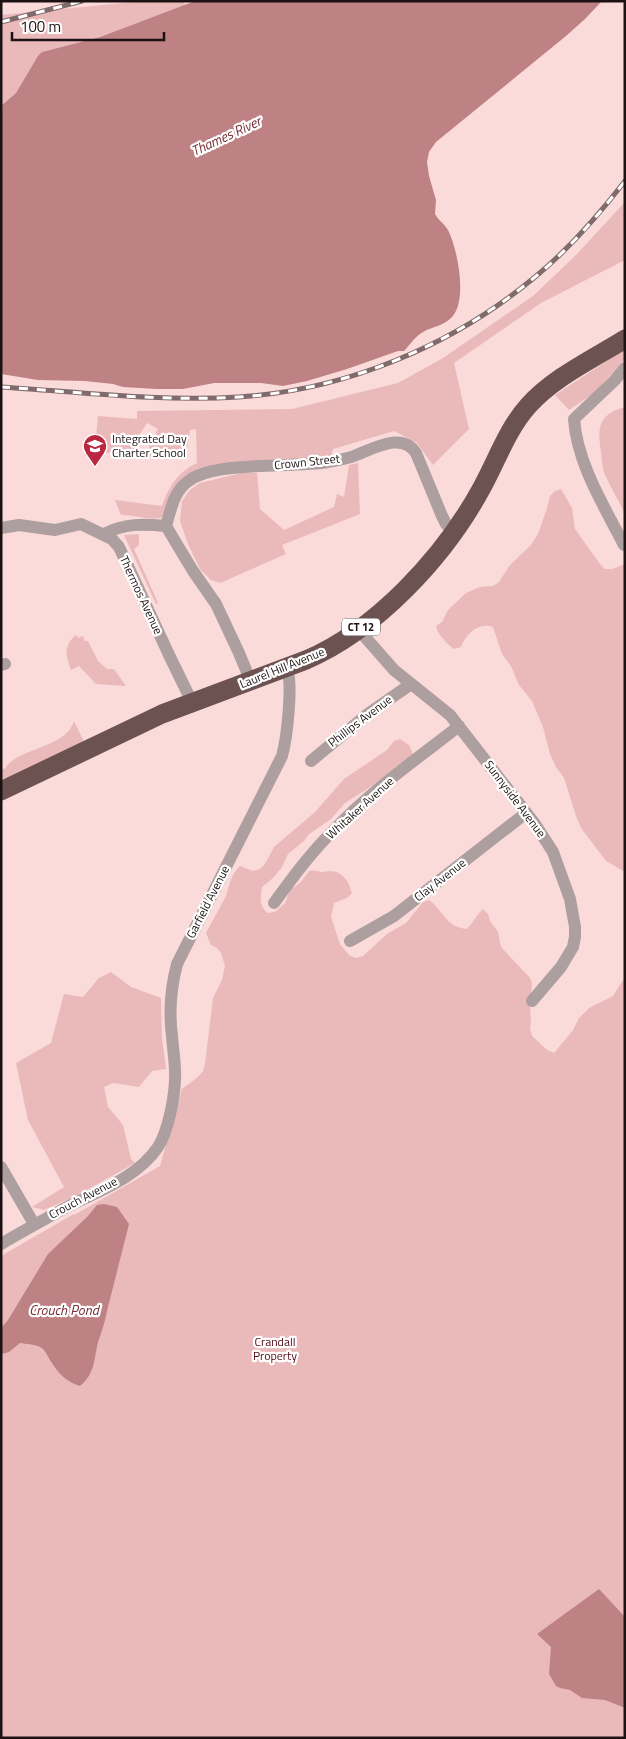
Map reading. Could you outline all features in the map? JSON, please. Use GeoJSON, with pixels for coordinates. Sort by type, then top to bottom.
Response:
{"type":"FeatureCollection","features":[{"type":"Feature","properties":{"kind":"highway","name":"Laurel Hill Avenue"},"geometry":{"type":"LineString","coordinates":[[1,792],[136,725],[192,702],[287,668],[326,651],[358,629],[402,591],[428,564],[454,531],[480,492],[511,430],[528,406],[555,383],[625,339]]}},
{"type":"Feature","properties":{"kind":"street"},"geometry":{"type":"LineString","coordinates":[[624,544],[590,476],[575,433],[574,419],[625,368]]}},
{"type":"Feature","properties":{"kind":"street","name":"Crown Street"},"geometry":{"type":"LineString","coordinates":[[166,526],[178,491],[196,476],[223,469],[320,463],[348,458],[398,442],[409,446],[416,453],[442,516],[446,524],[454,531]]}},
{"type":"Feature","properties":{"kind":"street","name":"Thermos Avenue"},"geometry":{"type":"LineString","coordinates":[[1,528],[19,525],[60,530],[81,524],[112,539],[119,547],[192,702]]}},
{"type":"Feature","properties":{"kind":"street"},"geometry":{"type":"LineString","coordinates":[[104,534],[130,525],[166,526],[193,571],[216,604],[240,653],[251,682]]}},
{"type":"Feature","properties":{"kind":"street","name":"Sunnyside Avenue"},"geometry":{"type":"LineString","coordinates":[[358,629],[394,670],[445,710],[459,726],[547,842],[556,859],[570,899],[576,933],[575,942],[561,967],[532,1001]]}},
{"type":"Feature","properties":{"kind":"street","name":"Garfield Avenue"},"geometry":{"type":"LineString","coordinates":[[159,1146],[174,1089],[175,1072],[171,1025],[177,964],[282,756],[286,735],[290,683],[287,668]]}},
{"type":"Feature","properties":{"kind":"street","name":"Phillips Avenue"},"geometry":{"type":"LineString","coordinates":[[311,760],[368,714],[411,684]]}},
{"type":"Feature","properties":{"kind":"street","name":"Whitaker Avenue"},"geometry":{"type":"LineString","coordinates":[[274,903],[318,846],[347,817],[379,789],[459,726]]}},
{"type":"Feature","properties":{"kind":"street","name":"Clay Avenue"},"geometry":{"type":"LineString","coordinates":[[350,941],[394,916],[526,814]]}},
{"type":"Feature","properties":{"kind":"street","name":"Crouch Avenue"},"geometry":{"type":"LineString","coordinates":[[1,1244],[34,1224],[116,1182],[144,1164],[159,1146]]}},
{"type":"Feature","properties":{"kind":"street"},"geometry":{"type":"LineString","coordinates":[[1,1167],[34,1224]]}},
{"type":"Feature","properties":{"kind":"green space"},"geometry":{"type":"Polygon","coordinates":[[[184,1],[185,5],[100,37],[46,51],[16,93],[1,106],[1,15],[133,2],[184,1]]]}},
{"type":"Feature","properties":{"kind":"green space"},"geometry":{"type":"Polygon","coordinates":[[[625,202],[625,260],[541,303],[454,363],[469,429],[433,465],[417,443],[394,431],[333,449],[331,456],[204,469],[161,518],[121,515],[115,500],[162,506],[179,475],[197,463],[196,429],[190,430],[187,449],[170,459],[165,460],[164,457],[150,458],[149,446],[158,429],[147,423],[138,437],[139,451],[104,453],[102,438],[96,437],[98,416],[137,419],[137,411],[292,409],[398,383],[443,358],[533,296],[576,255],[625,202]]]}},
{"type":"Feature","properties":{"kind":"green space"},"geometry":{"type":"Polygon","coordinates":[[[625,349],[625,359],[594,393],[569,410],[555,395],[625,349]]]}},
{"type":"Feature","properties":{"kind":"green space"},"geometry":{"type":"Polygon","coordinates":[[[625,407],[625,514],[604,472],[599,435],[605,418],[610,413],[625,407]]]}},
{"type":"Feature","properties":{"kind":"green space"},"geometry":{"type":"Polygon","coordinates":[[[358,463],[360,514],[282,545],[286,554],[220,583],[211,580],[200,569],[180,521],[182,501],[190,490],[200,483],[241,473],[257,473],[260,509],[284,530],[334,507],[337,494],[344,497],[349,465],[358,463]]]}},
{"type":"Feature","properties":{"kind":"green space"},"geometry":{"type":"Polygon","coordinates":[[[561,489],[572,508],[575,529],[600,564],[605,569],[612,569],[625,564],[625,872],[606,861],[581,828],[564,778],[550,754],[543,727],[532,701],[519,685],[511,666],[502,654],[493,627],[482,626],[473,630],[461,647],[454,649],[441,636],[436,626],[442,622],[448,610],[466,593],[480,587],[493,586],[499,582],[510,565],[531,545],[538,534],[550,496],[555,491],[561,489]]]}},
{"type":"Feature","properties":{"kind":"green space"},"geometry":{"type":"Polygon","coordinates":[[[139,534],[139,545],[134,549],[158,603],[156,604],[124,535],[139,534]]]}},
{"type":"Feature","properties":{"kind":"green space"},"geometry":{"type":"Polygon","coordinates":[[[76,635],[78,638],[83,636],[85,641],[88,641],[98,661],[107,669],[114,669],[126,686],[96,684],[79,666],[71,670],[67,647],[76,635]]]}},
{"type":"Feature","properties":{"kind":"green space"},"geometry":{"type":"Polygon","coordinates":[[[74,721],[85,744],[1,786],[1,768],[5,769],[20,756],[62,737],[74,721]]]}},
{"type":"Feature","properties":{"kind":"green space","name":"Crandall Property"},"geometry":{"type":"Polygon","coordinates":[[[400,739],[409,745],[413,754],[386,777],[345,803],[331,819],[308,835],[304,841],[288,854],[282,867],[262,887],[261,904],[268,913],[275,912],[285,903],[290,890],[301,882],[309,871],[335,871],[347,881],[352,893],[347,898],[334,903],[331,917],[340,944],[349,955],[356,958],[363,956],[387,934],[406,923],[423,902],[429,900],[453,925],[466,929],[483,909],[498,932],[501,947],[530,978],[532,983],[530,1028],[532,1036],[547,1050],[554,1053],[573,1030],[579,1018],[589,1008],[613,996],[625,977],[625,1738],[1,1738],[1,1256],[160,1166],[182,1089],[198,1077],[203,1071],[205,1064],[213,998],[222,980],[225,966],[221,953],[211,945],[206,933],[225,898],[234,873],[240,866],[253,871],[260,869],[265,864],[274,847],[315,812],[344,779],[387,750],[394,741],[400,739]]]}},
{"type":"Feature","properties":{"kind":"green space"},"geometry":{"type":"Polygon","coordinates":[[[111,972],[131,987],[161,998],[162,1038],[166,1069],[152,1071],[139,1087],[113,1083],[104,1087],[108,1107],[123,1125],[131,1159],[135,1163],[76,1196],[44,1210],[32,1207],[64,1187],[28,1120],[16,1063],[51,1043],[64,994],[83,997],[99,978],[111,972]]]}},
{"type":"Feature","properties":{"kind":"water","name":"Thames River"},"geometry":{"type":"Polygon","coordinates":[[[195,1],[602,1],[566,36],[436,142],[429,152],[427,162],[436,200],[435,214],[448,230],[452,241],[460,276],[459,301],[456,311],[451,318],[420,334],[404,351],[398,351],[307,381],[283,386],[261,383],[214,383],[183,389],[157,389],[123,387],[85,381],[38,380],[1,374],[1,106],[16,93],[42,52],[100,37],[195,1]]]}},
{"type":"Feature","properties":{"kind":"water","name":"Crouch Pond"},"geometry":{"type":"Polygon","coordinates":[[[104,1204],[117,1207],[129,1224],[93,1366],[89,1376],[80,1386],[71,1383],[60,1374],[44,1350],[38,1346],[20,1343],[9,1352],[2,1354],[1,1328],[8,1320],[48,1254],[97,1205],[104,1204]]]}},
{"type":"Feature","properties":{"kind":"water"},"geometry":{"type":"Polygon","coordinates":[[[599,1589],[625,1617],[625,1708],[605,1700],[582,1698],[570,1690],[556,1686],[549,1674],[551,1647],[537,1634],[599,1589]]]}},
{"type":"Feature","properties":{"kind":"railway"},"geometry":{"type":"LineString","coordinates":[[1,22],[82,1]]}},
{"type":"Feature","properties":{"kind":"railway"},"geometry":{"type":"LineString","coordinates":[[1,387],[120,396],[239,397],[279,393],[319,385],[358,374],[396,360],[433,343],[469,324],[503,302],[560,255],[594,219],[625,181]]}},
{"type":"Feature","properties":{"kind":"place","name":"Integrated Day Charter School"},"geometry":{"type":"Point","coordinates":[95,467]}}]}
